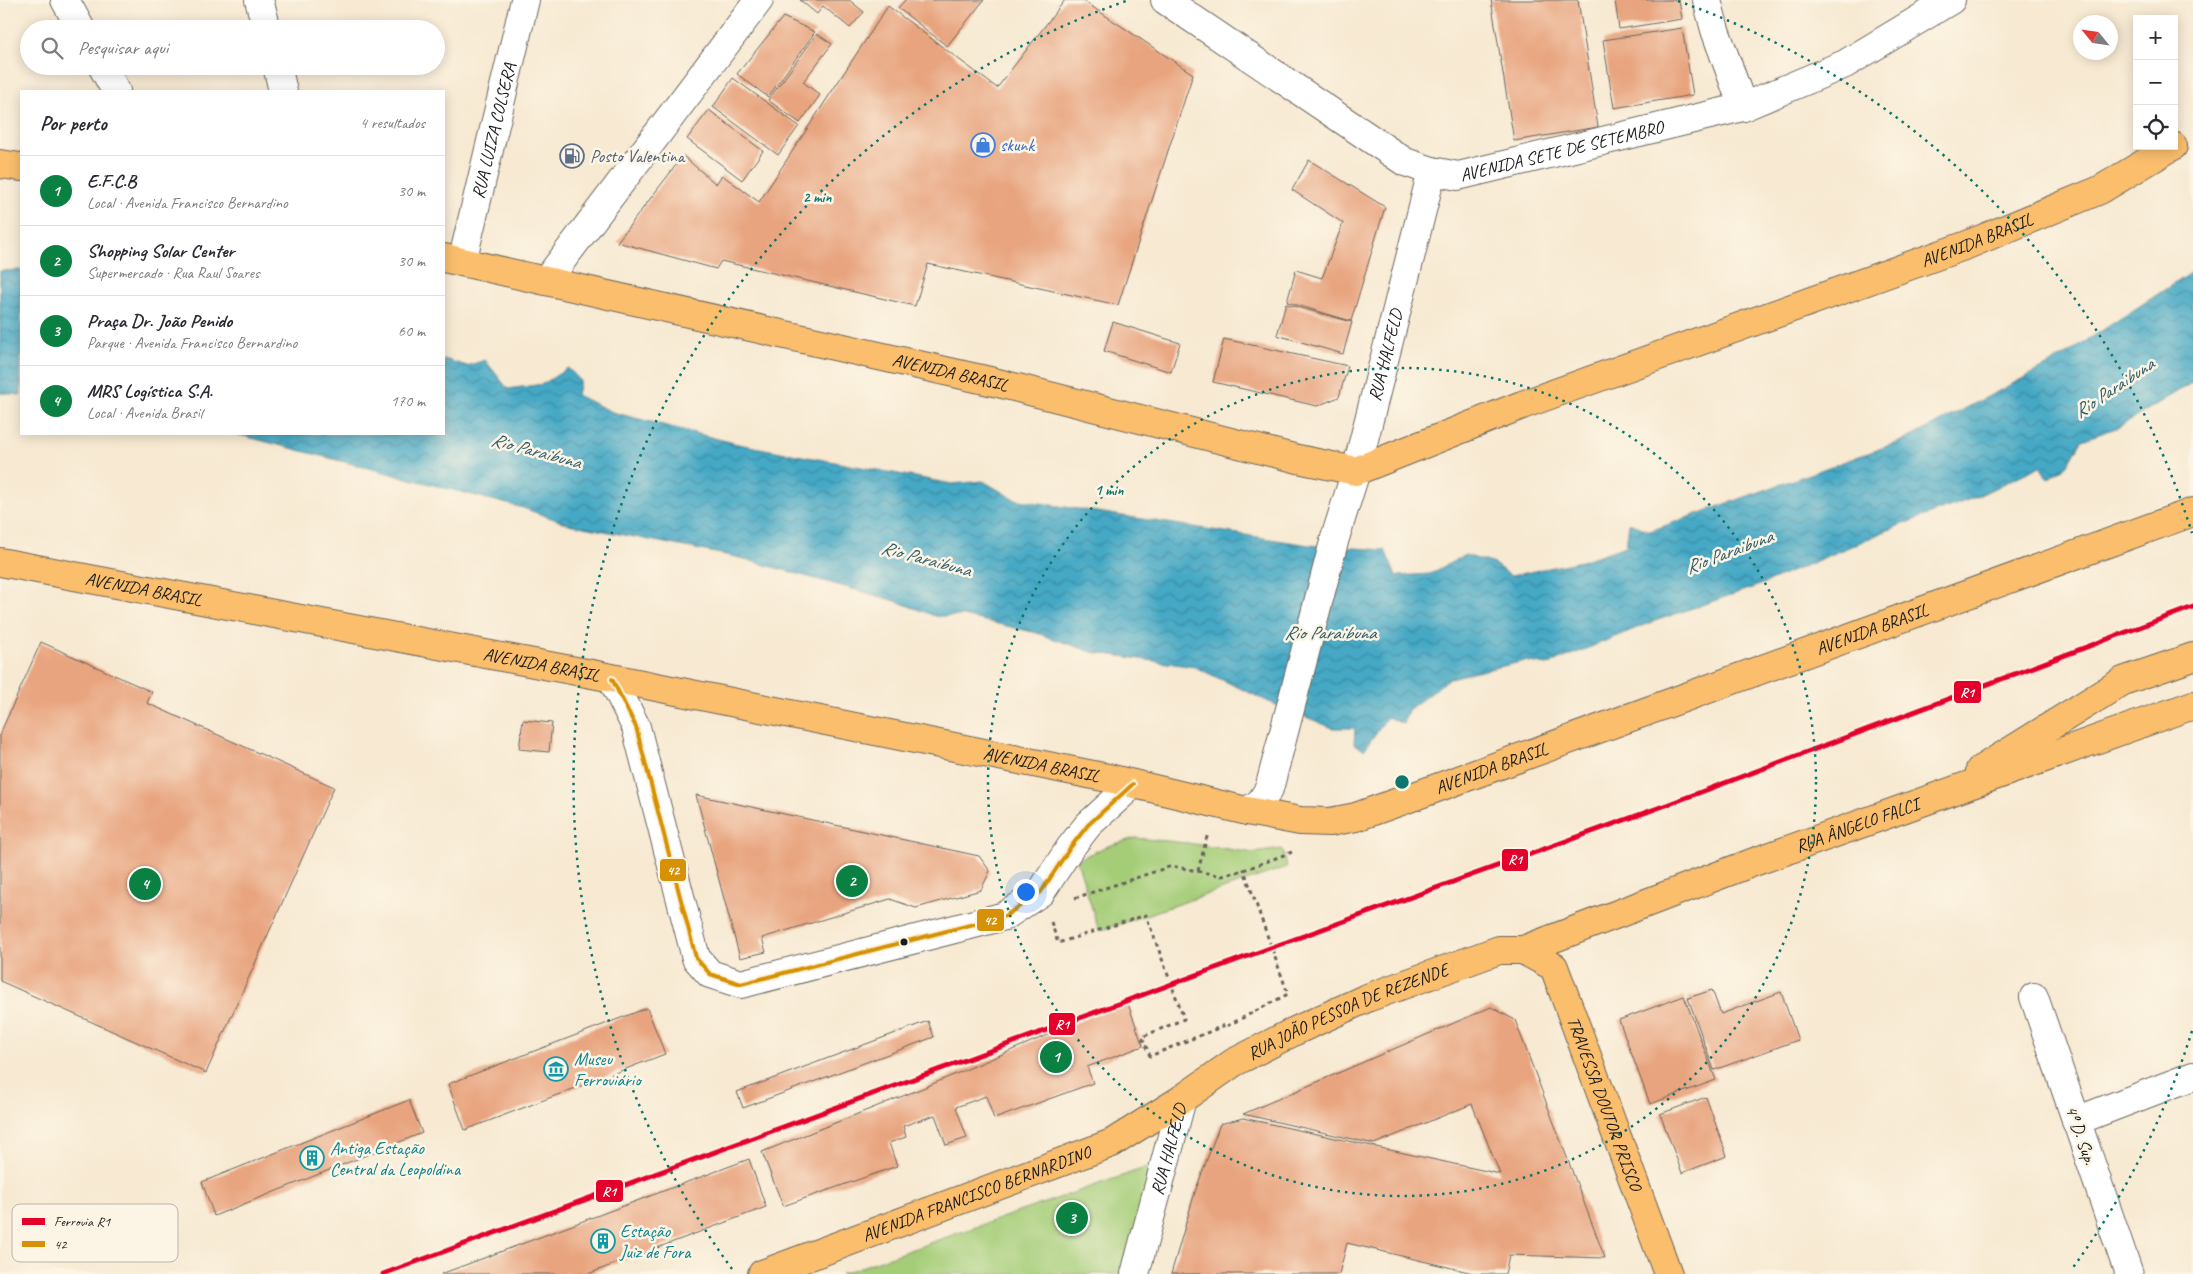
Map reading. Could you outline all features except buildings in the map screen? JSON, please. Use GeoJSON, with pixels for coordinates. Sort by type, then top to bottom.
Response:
{"type":"FeatureCollection","features":[{"type":"Feature","properties":{"kind":"main road","name":"AVENIDA BRASIL"},"geometry":{"type":"LineString","coordinates":[[2178,143],[2193,134]]}},
{"type":"Feature","properties":{"kind":"main road","name":"AVENIDA BRASIL"},"geometry":{"type":"LineString","coordinates":[[453,260],[994,382],[1298,459],[1356,470],[1522,405],[1966,246],[2100,190],[2166,150]]}},
{"type":"Feature","properties":{"kind":"main road"},"geometry":{"type":"LineString","coordinates":[[0,164],[20,167]]}},
{"type":"Feature","properties":{"kind":"main road","name":"AVENIDA BRASIL"},"geometry":{"type":"LineString","coordinates":[[0,562],[416,640],[612,679],[1133,784],[1247,811],[1300,821],[1330,822],[1356,817],[2193,512]]}},
{"type":"Feature","properties":{"kind":"main road"},"geometry":{"type":"LineString","coordinates":[[1939,796],[2123,682],[2193,657]]}},
{"type":"Feature","properties":{"kind":"main road","name":"RUA ÂNGELO FALCI"},"geometry":{"type":"LineString","coordinates":[[1523,950],[1939,796],[2193,705]]}},
{"type":"Feature","properties":{"kind":"main road","name":"RUA JOÃO PESSOA DE REZENDE"},"geometry":{"type":"LineString","coordinates":[[1182,1099],[1233,1063],[1295,1031],[1367,998],[1499,950],[1523,950]]}},
{"type":"Feature","properties":{"kind":"main road","name":"TRAVESSA DOUTOR PRISCO"},"geometry":{"type":"LineString","coordinates":[[1523,950],[1554,967],[1668,1274]]}},
{"type":"Feature","properties":{"kind":"main road","name":"AVENIDA FRANCISCO BERNARDINO"},"geometry":{"type":"LineString","coordinates":[[762,1274],[1112,1143],[1182,1099]]}},
{"type":"Feature","properties":{"kind":"street"},"geometry":{"type":"LineString","coordinates":[[65,0],[76,20]]}},
{"type":"Feature","properties":{"kind":"street"},"geometry":{"type":"LineString","coordinates":[[259,0],[265,20]]}},
{"type":"Feature","properties":{"kind":"street","name":"RUA LUIZA COLSERA"},"geometry":{"type":"LineString","coordinates":[[453,260],[525,0]]}},
{"type":"Feature","properties":{"kind":"street"},"geometry":{"type":"LineString","coordinates":[[546,281],[759,0]]}},
{"type":"Feature","properties":{"kind":"street","name":"AVENIDA SETE DE SETEMBRO"},"geometry":{"type":"LineString","coordinates":[[1165,0],[1405,162],[1432,171],[1458,176],[1744,106],[1845,64],[1951,0]]}},
{"type":"Feature","properties":{"kind":"street"},"geometry":{"type":"LineString","coordinates":[[1707,0],[1714,30],[1744,106]]}},
{"type":"Feature","properties":{"kind":"street"},"geometry":{"type":"LineString","coordinates":[[107,75],[115,90]]}},
{"type":"Feature","properties":{"kind":"street"},"geometry":{"type":"LineString","coordinates":[[279,75],[283,90]]}},
{"type":"Feature","properties":{"kind":"street","name":"RUA HALFELD"},"geometry":{"type":"LineString","coordinates":[[1247,811],[1260,803],[1269,789],[1335,538],[1356,470],[1432,171]]}},
{"type":"Feature","properties":{"kind":"street"},"geometry":{"type":"LineString","coordinates":[[612,679],[636,727],[696,958],[710,974],[741,984],[1005,916],[1044,900],[1070,848],[1088,825],[1133,784]]}},
{"type":"Feature","properties":{"kind":"street","name":"4º D. Sup."},"geometry":{"type":"LineString","coordinates":[[2034,996],[2129,1274]]}},
{"type":"Feature","properties":{"kind":"street"},"geometry":{"type":"LineString","coordinates":[[2076,1121],[2193,1076]]}},
{"type":"Feature","properties":{"kind":"street","name":"RUA HALFELD"},"geometry":{"type":"LineString","coordinates":[[1135,1274],[1182,1099]]}},
{"type":"Feature","properties":{"kind":"path"},"geometry":{"type":"LineString","coordinates":[[1198,871],[1216,804]]}},
{"type":"Feature","properties":{"kind":"path"},"geometry":{"type":"LineString","coordinates":[[1244,870],[1288,994],[1228,1024],[1150,1056],[1142,1037],[1184,1019],[1146,915],[1058,943],[1044,900],[1172,866],[1222,876],[1244,870],[1292,852],[1300,821]]}},
{"type":"Feature","properties":{"kind":"path"},"geometry":{"type":"LineString","coordinates":[[1223,1033],[1228,1024]]}},
{"type":"Feature","properties":{"kind":"green space"},"geometry":{"type":"Polygon","coordinates":[[[1135,838],[1187,843],[1254,853],[1282,849],[1287,867],[1099,931],[1077,860],[1105,847],[1135,838]]]}},
{"type":"Feature","properties":{"kind":"green space"},"geometry":{"type":"Polygon","coordinates":[[[1159,1163],[1128,1274],[841,1274],[1159,1163]]]}},
{"type":"Feature","properties":{"kind":"water"},"geometry":{"type":"Polygon","coordinates":[[[20,270],[20,395],[0,393],[0,271],[20,270]]]}},
{"type":"Feature","properties":{"kind":"water","name":"Rio Paraibuna"},"geometry":{"type":"Polygon","coordinates":[[[2193,271],[2193,382],[2119,427],[2082,440],[2069,463],[2048,479],[2040,466],[1976,497],[1900,525],[1763,584],[1649,623],[1547,665],[1525,661],[1450,678],[1408,710],[1403,724],[1387,717],[1364,750],[1354,744],[1355,728],[1333,728],[1269,702],[1195,667],[1092,652],[1037,633],[963,616],[935,616],[893,600],[736,557],[568,524],[523,508],[240,435],[445,435],[445,359],[467,366],[485,360],[508,389],[543,384],[568,368],[580,380],[577,395],[612,412],[738,444],[952,484],[983,481],[1014,499],[1309,545],[1385,550],[1396,576],[1430,574],[1465,555],[1494,564],[1511,576],[1581,561],[1626,546],[1629,523],[1650,531],[1907,439],[2054,362],[2193,271]]]}},
{"type":"Feature","properties":{"kind":"rail line","name":"R1"},"geometry":{"type":"LineString","coordinates":[[383,1274],[1270,948],[1669,804],[2193,607]]}},
{"type":"Feature","properties":{"kind":"transit line","name":"42"},"geometry":{"type":"LineString","coordinates":[[612,679],[636,727],[696,958],[710,974],[741,984],[1005,916],[1041,892],[1070,848],[1088,825],[1133,784]]}},
{"type":"Feature","properties":{"kind":"place","name":"skunk"},"geometry":{"type":"Point","coordinates":[983,145]}},
{"type":"Feature","properties":{"kind":"place","name":"Posto Valentina"},"geometry":{"type":"Point","coordinates":[572,156]}},
{"type":"Feature","properties":{"kind":"place","name":"Shopping Solar Center"},"geometry":{"type":"Point","coordinates":[852,881]}},
{"type":"Feature","properties":{"kind":"place","name":"MRS Logística S.A."},"geometry":{"type":"Point","coordinates":[145,884]}},
{"type":"Feature","properties":{"kind":"place","name":"E.F.C.B"},"geometry":{"type":"Point","coordinates":[1056,1057]}},
{"type":"Feature","properties":{"kind":"place","name":"Museu Ferroviário"},"geometry":{"type":"Point","coordinates":[556,1069]}},
{"type":"Feature","properties":{"kind":"place","name":"Antiga Estação Central da Leopoldina"},"geometry":{"type":"Point","coordinates":[312,1158]}},
{"type":"Feature","properties":{"kind":"place","name":"Praça Dr. João Penido"},"geometry":{"type":"Point","coordinates":[1072,1218]}},
{"type":"Feature","properties":{"kind":"place","name":"Estação Juiz de Fora"},"geometry":{"type":"Point","coordinates":[603,1241]}}]}
